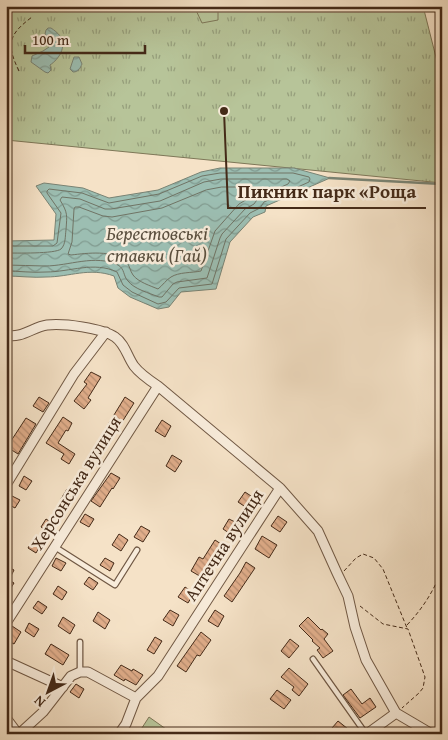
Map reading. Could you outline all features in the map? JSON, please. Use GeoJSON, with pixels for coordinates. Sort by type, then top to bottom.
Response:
{"type":"FeatureCollection","features":[{"type":"Feature","properties":{"kind":"street"},"geometry":{"type":"LineString","coordinates":[[434,6],[442,8]]}},
{"type":"Feature","properties":{"kind":"street"},"geometry":{"type":"LineString","coordinates":[[6,335],[25,334],[46,325],[75,326],[106,332],[122,343],[134,366],[144,377],[158,386],[280,488]]}},
{"type":"Feature","properties":{"kind":"street"},"geometry":{"type":"LineString","coordinates":[[6,485],[74,374],[106,332]]}},
{"type":"Feature","properties":{"kind":"street","name":"Херсонська вулиця"},"geometry":{"type":"LineString","coordinates":[[6,623],[158,386]]}},
{"type":"Feature","properties":{"kind":"street","name":"Аптечна вулиця"},"geometry":{"type":"LineString","coordinates":[[119,734],[126,724],[136,698],[158,676],[280,488],[318,531],[348,596],[355,627],[366,660],[396,713]]}},
{"type":"Feature","properties":{"kind":"street"},"geometry":{"type":"LineString","coordinates":[[6,661],[63,686]]}},
{"type":"Feature","properties":{"kind":"street"},"geometry":{"type":"LineString","coordinates":[[6,718],[18,734],[43,712],[71,676],[80,672],[88,672],[136,698]]}},
{"type":"Feature","properties":{"kind":"street"},"geometry":{"type":"LineString","coordinates":[[367,734],[396,713],[435,734]]}},
{"type":"Feature","properties":{"kind":"lane"},"geometry":{"type":"LineString","coordinates":[[54,547],[115,585],[137,550]]}},
{"type":"Feature","properties":{"kind":"lane"},"geometry":{"type":"LineString","coordinates":[[80,642],[80,672]]}},
{"type":"Feature","properties":{"kind":"lane"},"geometry":{"type":"LineString","coordinates":[[313,659],[367,734]]}},
{"type":"Feature","properties":{"kind":"path"},"geometry":{"type":"LineString","coordinates":[[19,71],[13,58],[12,36],[32,17]]}},
{"type":"Feature","properties":{"kind":"path"},"geometry":{"type":"LineString","coordinates":[[6,36],[12,36]]}},
{"type":"Feature","properties":{"kind":"path"},"geometry":{"type":"LineString","coordinates":[[336,573],[347,570],[356,558],[363,554],[374,558],[382,568],[408,629],[425,677],[423,688],[419,694],[396,713]]}},
{"type":"Feature","properties":{"kind":"path"},"geometry":{"type":"LineString","coordinates":[[406,626],[420,612],[442,570]]}},
{"type":"Feature","properties":{"kind":"path"},"geometry":{"type":"LineString","coordinates":[[348,596],[382,624],[408,629]]}},
{"type":"Feature","properties":{"kind":"green space"},"geometry":{"type":"Polygon","coordinates":[[[6,6],[423,6],[442,81],[442,183],[6,140],[6,6]]]}},
{"type":"Feature","properties":{"kind":"green space"},"geometry":{"type":"Polygon","coordinates":[[[194,6],[213,6],[218,11],[218,20],[202,23],[194,6]]]}},
{"type":"Feature","properties":{"kind":"green space"},"geometry":{"type":"Polygon","coordinates":[[[149,717],[173,734],[138,734],[149,717]]]}},
{"type":"Feature","properties":{"kind":"water"},"geometry":{"type":"Polygon","coordinates":[[[48,28],[51,28],[60,36],[63,44],[61,52],[50,65],[51,70],[48,73],[31,62],[32,56],[49,47],[49,39],[45,34],[48,28]]]}},
{"type":"Feature","properties":{"kind":"water"},"geometry":{"type":"Polygon","coordinates":[[[74,57],[79,57],[82,64],[78,71],[73,72],[70,69],[74,57]]]}},
{"type":"Feature","properties":{"kind":"water","name":"Берестовські ставки (Гай)"},"geometry":{"type":"Polygon","coordinates":[[[220,168],[294,168],[330,178],[266,206],[265,212],[253,217],[230,242],[216,289],[181,292],[169,307],[158,309],[130,297],[118,288],[114,276],[105,273],[88,272],[55,277],[6,276],[6,241],[54,240],[56,214],[36,186],[44,183],[83,188],[109,198],[158,190],[201,172],[220,168]]]}},
{"type":"Feature","properties":{"kind":"building"},"geometry":{"type":"Polygon","coordinates":[[[91,372],[101,377],[88,398],[91,400],[84,409],[74,401],[87,384],[84,382],[91,372]]]}},
{"type":"Feature","properties":{"kind":"building"},"geometry":{"type":"Polygon","coordinates":[[[39,397],[49,403],[43,412],[33,406],[39,397]]]}},
{"type":"Feature","properties":{"kind":"building"},"geometry":{"type":"Polygon","coordinates":[[[125,397],[134,403],[107,446],[100,441],[125,397]]]}},
{"type":"Feature","properties":{"kind":"building"},"geometry":{"type":"Polygon","coordinates":[[[63,417],[72,423],[58,443],[75,454],[69,464],[61,459],[64,454],[46,443],[63,417]]]}},
{"type":"Feature","properties":{"kind":"building"},"geometry":{"type":"Polygon","coordinates":[[[26,418],[36,424],[18,454],[7,447],[26,418]]]}},
{"type":"Feature","properties":{"kind":"building"},"geometry":{"type":"Polygon","coordinates":[[[162,420],[171,426],[165,437],[155,431],[162,420]]]}},
{"type":"Feature","properties":{"kind":"building"},"geometry":{"type":"Polygon","coordinates":[[[172,455],[182,461],[175,472],[166,466],[172,455]]]}},
{"type":"Feature","properties":{"kind":"building"},"geometry":{"type":"Polygon","coordinates":[[[111,473],[120,478],[100,507],[91,501],[111,473]]]}},
{"type":"Feature","properties":{"kind":"building"},"geometry":{"type":"Polygon","coordinates":[[[24,476],[32,481],[26,490],[19,486],[24,476]]]}},
{"type":"Feature","properties":{"kind":"building"},"geometry":{"type":"Polygon","coordinates":[[[67,489],[75,494],[69,504],[61,499],[67,489]]]}},
{"type":"Feature","properties":{"kind":"building"},"geometry":{"type":"Polygon","coordinates":[[[245,492],[254,498],[247,508],[238,502],[245,492]]]}},
{"type":"Feature","properties":{"kind":"building"},"geometry":{"type":"Polygon","coordinates":[[[10,495],[20,500],[15,508],[6,503],[10,495]]]}},
{"type":"Feature","properties":{"kind":"building"},"geometry":{"type":"Polygon","coordinates":[[[85,514],[94,519],[89,527],[80,522],[85,514]]]}},
{"type":"Feature","properties":{"kind":"building"},"geometry":{"type":"Polygon","coordinates":[[[278,516],[287,522],[280,532],[271,526],[278,516]]]}},
{"type":"Feature","properties":{"kind":"building"},"geometry":{"type":"Polygon","coordinates":[[[46,519],[55,525],[50,533],[41,527],[46,519]]]}},
{"type":"Feature","properties":{"kind":"building"},"geometry":{"type":"Polygon","coordinates":[[[229,519],[239,524],[232,535],[223,529],[229,519]]]}},
{"type":"Feature","properties":{"kind":"building"},"geometry":{"type":"Polygon","coordinates":[[[141,526],[150,531],[143,542],[134,537],[141,526]]]}},
{"type":"Feature","properties":{"kind":"building"},"geometry":{"type":"Polygon","coordinates":[[[119,534],[128,540],[121,551],[112,545],[119,534]]]}},
{"type":"Feature","properties":{"kind":"building"},"geometry":{"type":"Polygon","coordinates":[[[262,536],[277,545],[269,558],[255,549],[262,536]]]}},
{"type":"Feature","properties":{"kind":"building"},"geometry":{"type":"Polygon","coordinates":[[[34,538],[42,543],[36,553],[28,548],[34,538]]]}},
{"type":"Feature","properties":{"kind":"building"},"geometry":{"type":"Polygon","coordinates":[[[215,540],[224,546],[216,555],[203,578],[191,571],[199,557],[203,559],[215,540]]]}},
{"type":"Feature","properties":{"kind":"building"},"geometry":{"type":"Polygon","coordinates":[[[56,558],[66,563],[61,571],[52,566],[56,558]]]}},
{"type":"Feature","properties":{"kind":"building"},"geometry":{"type":"Polygon","coordinates":[[[105,558],[114,563],[110,571],[100,565],[105,558]]]}},
{"type":"Feature","properties":{"kind":"building"},"geometry":{"type":"Polygon","coordinates":[[[246,562],[255,568],[232,602],[224,596],[246,562]]]}},
{"type":"Feature","properties":{"kind":"building"},"geometry":{"type":"Polygon","coordinates":[[[6,566],[14,570],[9,580],[14,583],[6,596],[6,566]]]}},
{"type":"Feature","properties":{"kind":"building"},"geometry":{"type":"Polygon","coordinates":[[[89,577],[98,583],[93,590],[84,584],[89,577]]]}},
{"type":"Feature","properties":{"kind":"building"},"geometry":{"type":"Polygon","coordinates":[[[58,586],[67,592],[62,600],[53,594],[58,586]]]}},
{"type":"Feature","properties":{"kind":"building"},"geometry":{"type":"Polygon","coordinates":[[[185,587],[194,593],[188,603],[178,597],[185,587]]]}},
{"type":"Feature","properties":{"kind":"building"},"geometry":{"type":"Polygon","coordinates":[[[38,601],[47,607],[42,614],[33,608],[38,601]]]}},
{"type":"Feature","properties":{"kind":"building"},"geometry":{"type":"Polygon","coordinates":[[[170,610],[179,615],[173,626],[163,620],[170,610]]]}},
{"type":"Feature","properties":{"kind":"building"},"geometry":{"type":"Polygon","coordinates":[[[215,610],[224,616],[218,627],[208,621],[215,610]]]}},
{"type":"Feature","properties":{"kind":"building"},"geometry":{"type":"Polygon","coordinates":[[[98,612],[110,620],[105,629],[93,621],[98,612]]]}},
{"type":"Feature","properties":{"kind":"building"},"geometry":{"type":"Polygon","coordinates":[[[63,617],[75,625],[70,634],[58,626],[63,617]]]}},
{"type":"Feature","properties":{"kind":"building"},"geometry":{"type":"Polygon","coordinates":[[[308,617],[328,634],[324,639],[333,651],[323,658],[317,650],[320,648],[299,626],[308,617]]]}},
{"type":"Feature","properties":{"kind":"building"},"geometry":{"type":"Polygon","coordinates":[[[29,623],[39,629],[34,637],[25,631],[29,623]]]}},
{"type":"Feature","properties":{"kind":"building"},"geometry":{"type":"Polygon","coordinates":[[[12,626],[21,632],[14,644],[6,640],[6,630],[12,626]]]}},
{"type":"Feature","properties":{"kind":"building"},"geometry":{"type":"Polygon","coordinates":[[[201,632],[211,640],[200,656],[197,655],[186,672],[177,666],[201,632]]]}},
{"type":"Feature","properties":{"kind":"building"},"geometry":{"type":"Polygon","coordinates":[[[155,637],[162,641],[154,654],[147,650],[155,637]]]}},
{"type":"Feature","properties":{"kind":"building"},"geometry":{"type":"Polygon","coordinates":[[[290,639],[299,646],[289,658],[281,651],[290,639]]]}},
{"type":"Feature","properties":{"kind":"building"},"geometry":{"type":"Polygon","coordinates":[[[51,644],[69,655],[63,665],[45,654],[51,644]]]}},
{"type":"Feature","properties":{"kind":"building"},"geometry":{"type":"Polygon","coordinates":[[[121,665],[143,675],[136,685],[114,675],[121,665]]]}},
{"type":"Feature","properties":{"kind":"building"},"geometry":{"type":"Polygon","coordinates":[[[289,668],[308,684],[299,696],[292,690],[294,687],[281,677],[289,668]]]}},
{"type":"Feature","properties":{"kind":"building"},"geometry":{"type":"Polygon","coordinates":[[[76,684],[84,689],[79,698],[70,692],[76,684]]]}},
{"type":"Feature","properties":{"kind":"building"},"geometry":{"type":"Polygon","coordinates":[[[351,689],[362,704],[370,698],[376,707],[360,718],[343,695],[351,689]]]}},
{"type":"Feature","properties":{"kind":"building"},"geometry":{"type":"Polygon","coordinates":[[[277,690],[291,700],[284,709],[270,699],[277,690]]]}},
{"type":"Feature","properties":{"kind":"building"},"geometry":{"type":"Polygon","coordinates":[[[338,721],[348,729],[344,734],[338,734],[332,728],[338,721]]]}},
{"type":"Feature","properties":{"kind":"waterway"},"geometry":{"type":"LineString","coordinates":[[329,178],[442,184]]}},
{"type":"Feature","properties":{"kind":"place","name":"Пикник парк «Роща"},"geometry":{"type":"Point","coordinates":[224,111]}}]}
